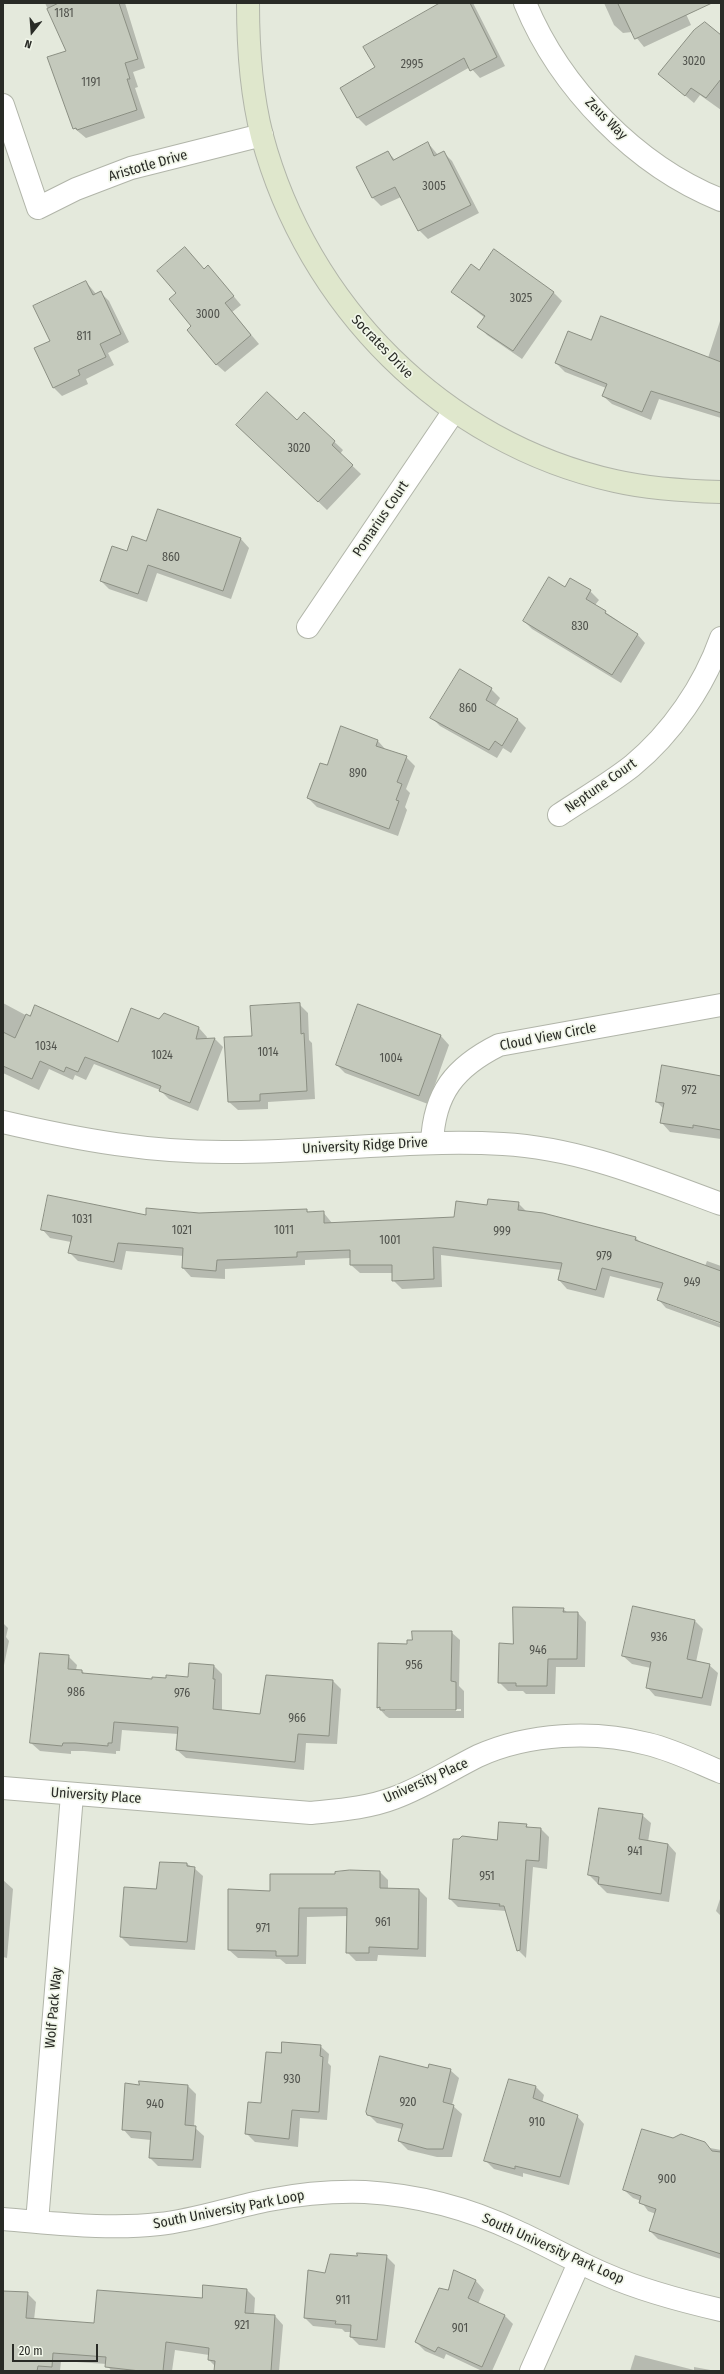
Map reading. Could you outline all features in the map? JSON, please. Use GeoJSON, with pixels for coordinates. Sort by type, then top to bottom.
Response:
{"type":"FeatureCollection","features":[{"type":"Feature","properties":{"kind":"street","name":"Socrates Drive"},"geometry":{"type":"LineString","coordinates":[[248,3],[252,82],[262,135],[281,196],[306,249],[337,297],[373,341],[418,383],[454,411],[500,438],[547,459],[614,481],[671,490],[721,492]]}},
{"type":"Feature","properties":{"kind":"street","name":"Zeus Way"},"geometry":{"type":"LineString","coordinates":[[525,3],[558,64],[590,105],[625,139],[665,170],[721,200]]}},
{"type":"Feature","properties":{"kind":"street","name":"Aristotle Drive"},"geometry":{"type":"LineString","coordinates":[[3,105],[38,208],[76,189],[131,168],[262,135]]}},
{"type":"Feature","properties":{"kind":"street","name":"Pomarius Court"},"geometry":{"type":"LineString","coordinates":[[308,627],[454,411]]}},
{"type":"Feature","properties":{"kind":"street","name":"Neptune Court"},"geometry":{"type":"LineString","coordinates":[[559,815],[632,766],[667,732],[695,694],[715,654],[721,638]]}},
{"type":"Feature","properties":{"kind":"street","name":"Cloud View Circle"},"geometry":{"type":"LineString","coordinates":[[432,1143],[433,1125],[441,1097],[456,1074],[476,1057],[499,1045],[721,1005]]}},
{"type":"Feature","properties":{"kind":"street","name":"University Ridge Drive"},"geometry":{"type":"LineString","coordinates":[[3,1122],[78,1140],[152,1150],[232,1152],[432,1143],[504,1144],[563,1152],[616,1166],[721,1204]]}},
{"type":"Feature","properties":{"kind":"street","name":"University Place"},"geometry":{"type":"LineString","coordinates":[[3,1788],[72,1795],[311,1813],[354,1809],[394,1798],[480,1756],[520,1743],[564,1736],[609,1736],[648,1744],[721,1772]]}},
{"type":"Feature","properties":{"kind":"street","name":"Wolf Pack Way"},"geometry":{"type":"LineString","coordinates":[[37,2222],[72,1795]]}},
{"type":"Feature","properties":{"kind":"street","name":"South University Park Loop"},"geometry":{"type":"LineString","coordinates":[[3,2219],[112,2227],[160,2224],[212,2215],[268,2200],[316,2193],[366,2192],[419,2199],[469,2212],[515,2231],[579,2263],[609,2276],[675,2299],[721,2310]]}},
{"type":"Feature","properties":{"kind":"street"},"geometry":{"type":"LineString","coordinates":[[531,2371],[579,2263]]}},
{"type":"Feature","properties":{"kind":"building"},"geometry":{"type":"Polygon","coordinates":[[[59,3],[119,3],[138,59],[125,63],[130,79],[127,79],[137,110],[77,130],[76,128],[73,129],[47,57],[66,51],[47,9],[59,3]]]}},
{"type":"Feature","properties":{"kind":"building"},"geometry":{"type":"Polygon","coordinates":[[[440,3],[470,3],[497,57],[470,71],[464,58],[357,118],[340,88],[375,67],[363,47],[440,3]]]}},
{"type":"Feature","properties":{"kind":"building"},"geometry":{"type":"Polygon","coordinates":[[[618,3],[712,3],[635,39],[618,3]]]}},
{"type":"Feature","properties":{"kind":"building"},"geometry":{"type":"Polygon","coordinates":[[[705,22],[721,35],[721,79],[706,98],[691,88],[685,96],[658,74],[694,30],[705,22]]]}},
{"type":"Feature","properties":{"kind":"building"},"geometry":{"type":"Polygon","coordinates":[[[428,142],[434,156],[444,151],[471,205],[418,231],[395,187],[372,198],[356,167],[388,151],[393,160],[428,142]]]}},
{"type":"Feature","properties":{"kind":"building"},"geometry":{"type":"Polygon","coordinates":[[[185,247],[204,269],[208,265],[234,296],[225,303],[251,335],[216,365],[187,330],[191,326],[169,299],[176,293],[157,271],[185,247]]]}},
{"type":"Feature","properties":{"kind":"building"},"geometry":{"type":"Polygon","coordinates":[[[494,249],[554,292],[513,351],[477,327],[485,316],[451,292],[471,264],[479,270],[494,249]]]}},
{"type":"Feature","properties":{"kind":"building"},"geometry":{"type":"Polygon","coordinates":[[[86,281],[93,295],[101,291],[121,334],[100,344],[106,357],[78,370],[80,375],[53,388],[34,348],[50,341],[33,306],[86,281]]]}},
{"type":"Feature","properties":{"kind":"building"},"geometry":{"type":"Polygon","coordinates":[[[601,316],[721,362],[721,413],[651,391],[642,412],[602,396],[607,384],[555,363],[568,331],[591,340],[601,316]]]}},
{"type":"Feature","properties":{"kind":"building"},"geometry":{"type":"Polygon","coordinates":[[[267,392],[297,420],[304,412],[335,441],[332,445],[353,465],[318,502],[236,425],[267,392]]]}},
{"type":"Feature","properties":{"kind":"building"},"geometry":{"type":"Polygon","coordinates":[[[158,509],[241,538],[223,591],[148,565],[138,594],[100,581],[112,546],[127,551],[132,536],[146,541],[158,509]]]}},
{"type":"Feature","properties":{"kind":"building"},"geometry":{"type":"Polygon","coordinates":[[[549,577],[565,587],[570,578],[591,590],[586,599],[606,611],[605,613],[638,634],[612,675],[523,621],[549,577]]]}},
{"type":"Feature","properties":{"kind":"building"},"geometry":{"type":"Polygon","coordinates":[[[460,669],[492,688],[486,700],[518,719],[502,746],[495,741],[489,750],[430,718],[460,669]]]}},
{"type":"Feature","properties":{"kind":"building"},"geometry":{"type":"Polygon","coordinates":[[[341,726],[378,740],[376,746],[407,756],[397,782],[402,784],[396,800],[399,801],[389,829],[307,798],[320,763],[327,765],[341,726]]]}},
{"type":"Feature","properties":{"kind":"building"},"geometry":{"type":"Polygon","coordinates":[[[300,1003],[301,1034],[304,1033],[307,1091],[260,1094],[260,1101],[228,1102],[224,1037],[252,1036],[250,1006],[300,1003]]]}},
{"type":"Feature","properties":{"kind":"building"},"geometry":{"type":"Polygon","coordinates":[[[358,1004],[441,1035],[419,1096],[336,1065],[358,1004]]]}},
{"type":"Feature","properties":{"kind":"building"},"geometry":{"type":"Polygon","coordinates":[[[35,1005],[118,1042],[131,1008],[159,1019],[164,1013],[199,1027],[196,1039],[215,1038],[190,1103],[159,1091],[161,1086],[85,1057],[78,1072],[66,1067],[64,1072],[40,1061],[32,1079],[3,1066],[3,1032],[15,1038],[26,1014],[30,1016],[35,1005]]]}},
{"type":"Feature","properties":{"kind":"building"},"geometry":{"type":"Polygon","coordinates":[[[662,1065],[721,1076],[721,1130],[693,1125],[693,1128],[660,1123],[664,1103],[656,1102],[662,1065]]]}},
{"type":"Feature","properties":{"kind":"building"},"geometry":{"type":"Polygon","coordinates":[[[48,1195],[146,1215],[146,1208],[199,1213],[307,1209],[307,1212],[324,1211],[324,1223],[454,1217],[456,1201],[487,1205],[488,1199],[519,1202],[518,1210],[543,1213],[636,1237],[635,1240],[721,1271],[721,1323],[657,1300],[663,1283],[602,1268],[596,1290],[558,1280],[562,1263],[433,1247],[434,1279],[392,1281],[392,1265],[350,1265],[350,1250],[297,1252],[297,1257],[217,1260],[216,1271],[182,1268],[183,1248],[118,1243],[114,1262],[68,1253],[72,1236],[41,1230],[48,1195]]]}},
{"type":"Feature","properties":{"kind":"building"},"geometry":{"type":"Polygon","coordinates":[[[633,1606],[695,1620],[687,1659],[710,1664],[702,1698],[646,1688],[651,1662],[622,1656],[633,1606]]]}},
{"type":"Feature","properties":{"kind":"building"},"geometry":{"type":"Polygon","coordinates":[[[513,1607],[564,1608],[563,1612],[578,1612],[577,1659],[548,1659],[547,1686],[516,1686],[516,1683],[498,1683],[499,1643],[513,1644],[513,1607]]]}},
{"type":"Feature","properties":{"kind":"building"},"geometry":{"type":"Polygon","coordinates":[[[412,1631],[452,1631],[451,1681],[456,1682],[456,1710],[380,1710],[380,1707],[377,1708],[378,1643],[407,1644],[407,1640],[412,1640],[412,1631]]]}},
{"type":"Feature","properties":{"kind":"building"},"geometry":{"type":"Polygon","coordinates":[[[40,1653],[69,1655],[68,1669],[82,1670],[82,1673],[152,1679],[152,1677],[166,1678],[166,1675],[188,1677],[189,1663],[214,1665],[213,1679],[215,1679],[213,1709],[260,1714],[266,1675],[333,1680],[329,1736],[298,1734],[295,1762],[176,1750],[178,1727],[114,1722],[112,1743],[108,1743],[108,1746],[63,1743],[62,1746],[30,1743],[40,1653]]]}},
{"type":"Feature","properties":{"kind":"building"},"geometry":{"type":"Polygon","coordinates":[[[599,1808],[643,1814],[639,1839],[668,1844],[661,1894],[598,1884],[599,1877],[588,1875],[599,1808]]]}},
{"type":"Feature","properties":{"kind":"building"},"geometry":{"type":"Polygon","coordinates":[[[499,1822],[527,1824],[526,1827],[541,1828],[539,1861],[526,1860],[520,1950],[517,1951],[504,1906],[499,1906],[500,1904],[449,1899],[453,1839],[459,1839],[462,1836],[497,1840],[499,1822]]]}},
{"type":"Feature","properties":{"kind":"building"},"geometry":{"type":"Polygon","coordinates":[[[160,1862],[187,1863],[187,1866],[195,1867],[187,1942],[120,1937],[124,1887],[156,1889],[160,1862]]]}},
{"type":"Feature","properties":{"kind":"building"},"geometry":{"type":"Polygon","coordinates":[[[350,1870],[380,1871],[380,1888],[419,1889],[418,1949],[369,1947],[369,1953],[346,1953],[347,1908],[299,1908],[298,1956],[276,1956],[276,1951],[228,1950],[228,1889],[270,1891],[270,1874],[335,1874],[335,1872],[350,1870]]]}},
{"type":"Feature","properties":{"kind":"building"},"geometry":{"type":"Polygon","coordinates":[[[282,2042],[321,2045],[320,2056],[323,2057],[319,2112],[292,2110],[289,2139],[245,2134],[248,2102],[261,2103],[266,2052],[281,2053],[282,2042]]]}},
{"type":"Feature","properties":{"kind":"building"},"geometry":{"type":"Polygon","coordinates":[[[380,2056],[428,2068],[429,2064],[451,2069],[443,2102],[454,2105],[443,2149],[427,2149],[398,2141],[403,2124],[367,2115],[366,2112],[380,2056]]]}},
{"type":"Feature","properties":{"kind":"building"},"geometry":{"type":"Polygon","coordinates":[[[509,2079],[536,2086],[533,2098],[578,2115],[560,2177],[515,2166],[515,2169],[484,2161],[509,2079]]]}},
{"type":"Feature","properties":{"kind":"building"},"geometry":{"type":"Polygon","coordinates":[[[139,2081],[188,2085],[185,2125],[196,2126],[193,2160],[149,2158],[151,2132],[122,2130],[125,2083],[139,2085],[139,2081]]]}},
{"type":"Feature","properties":{"kind":"building"},"geometry":{"type":"Polygon","coordinates":[[[642,2129],[673,2138],[681,2134],[705,2142],[712,2151],[721,2152],[721,2254],[649,2231],[656,2209],[639,2203],[641,2196],[623,2190],[642,2129]]]}},
{"type":"Feature","properties":{"kind":"building"},"geometry":{"type":"Polygon","coordinates":[[[357,2253],[387,2255],[377,2340],[350,2337],[351,2325],[335,2324],[336,2321],[304,2318],[308,2270],[325,2273],[330,2254],[357,2256],[357,2253]]]}},
{"type":"Feature","properties":{"kind":"building"},"geometry":{"type":"Polygon","coordinates":[[[454,2270],[476,2280],[468,2298],[505,2315],[482,2367],[438,2347],[435,2352],[415,2342],[439,2288],[448,2290],[454,2270]]]}},
{"type":"Feature","properties":{"kind":"building"},"geometry":{"type":"Polygon","coordinates":[[[203,2285],[247,2289],[245,2313],[275,2315],[271,2371],[214,2371],[215,2361],[208,2360],[209,2348],[166,2342],[163,2371],[140,2371],[105,2367],[106,2357],[53,2353],[52,2367],[38,2366],[37,2371],[3,2371],[3,2291],[28,2292],[26,2318],[94,2323],[97,2290],[202,2298],[203,2285]]]}}]}
